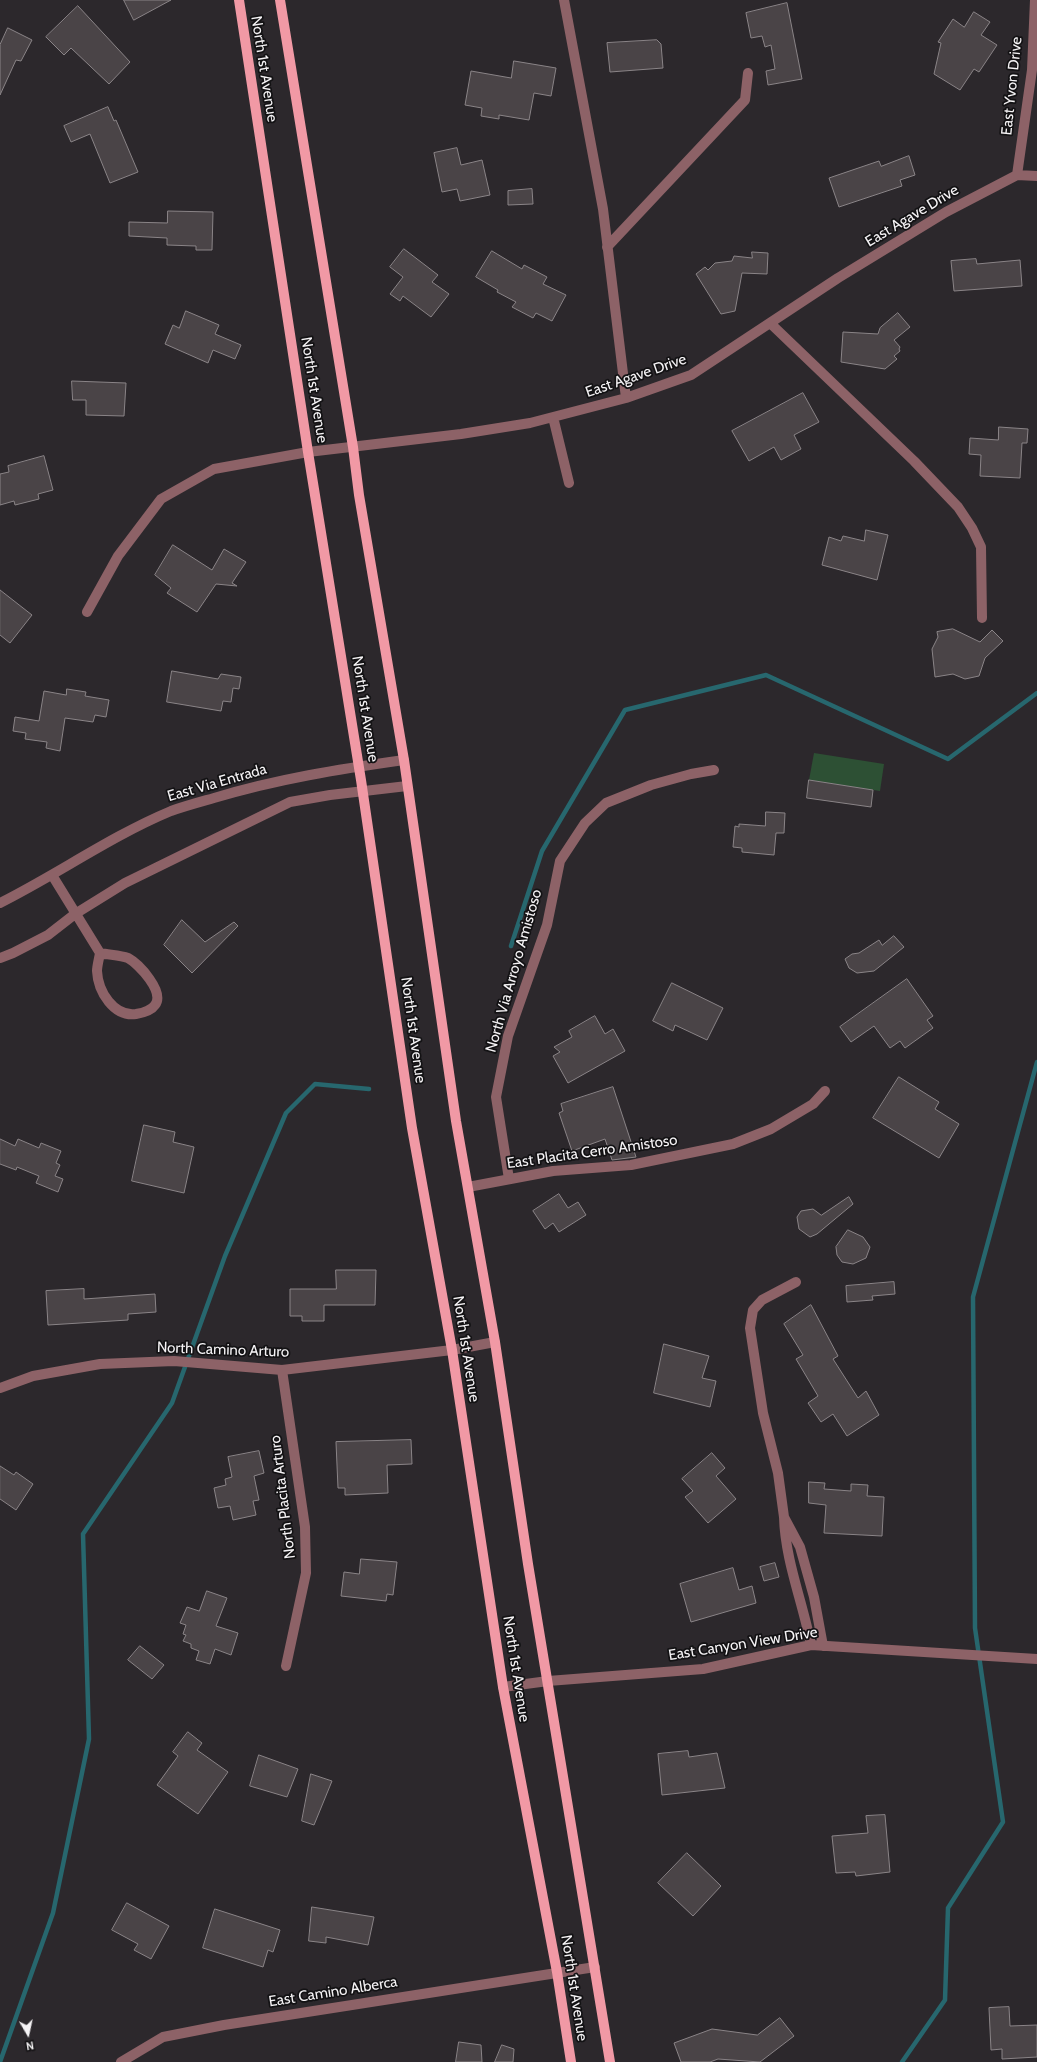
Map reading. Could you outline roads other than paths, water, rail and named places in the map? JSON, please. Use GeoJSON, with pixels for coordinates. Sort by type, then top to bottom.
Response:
{"type":"FeatureCollection","features":[{"type":"Feature","properties":{"kind":"main road","name":"North 1st Avenue"},"geometry":{"type":"LineString","coordinates":[[239,0],[308,452],[363,792],[412,1128],[452,1350],[503,1687],[557,1972],[571,2062]]}},
{"type":"Feature","properties":{"kind":"main road","name":"North 1st Avenue"},"geometry":{"type":"LineString","coordinates":[[280,0],[353,447],[359,495],[404,760],[456,1121],[495,1342],[528,1564],[610,2062]]}},
{"type":"Feature","properties":{"kind":"street"},"geometry":{"type":"LineString","coordinates":[[564,0],[603,209],[626,398]]}},
{"type":"Feature","properties":{"kind":"street","name":"East Yvon Drive"},"geometry":{"type":"LineString","coordinates":[[1017,174],[1032,70],[1035,0]]}},
{"type":"Feature","properties":{"kind":"street"},"geometry":{"type":"LineString","coordinates":[[608,247],[745,100],[748,74]]}},
{"type":"Feature","properties":{"kind":"street","name":"East Agave Drive"},"geometry":{"type":"LineString","coordinates":[[87,612],[118,556],[161,499],[214,469],[308,452],[461,434],[530,423],[626,398],[691,375],[838,278],[946,212],[1017,174]]}},
{"type":"Feature","properties":{"kind":"street"},"geometry":{"type":"LineString","coordinates":[[1017,174],[1037,176]]}},
{"type":"Feature","properties":{"kind":"street"},"geometry":{"type":"LineString","coordinates":[[770,323],[914,461],[958,507],[972,528],[981,547],[982,618]]}},
{"type":"Feature","properties":{"kind":"street"},"geometry":{"type":"LineString","coordinates":[[553,417],[568,483]]}},
{"type":"Feature","properties":{"kind":"street","name":"East Via Entrada"},"geometry":{"type":"LineString","coordinates":[[0,903],[52,875],[111,840],[172,811],[246,788],[326,771],[404,760]]}},
{"type":"Feature","properties":{"kind":"street","name":"North Via Arroyo Amistoso"},"geometry":{"type":"LineString","coordinates":[[509,1179],[496,1097],[508,1036],[547,925],[560,861],[585,823],[606,803],[651,785],[691,774],[714,770]]}},
{"type":"Feature","properties":{"kind":"street"},"geometry":{"type":"LineString","coordinates":[[0,958],[48,935],[75,914],[125,883],[290,802],[407,786]]}},
{"type":"Feature","properties":{"kind":"street"},"geometry":{"type":"LineString","coordinates":[[52,875],[100,953],[97,972],[100,986],[108,1002],[119,1013],[130,1015],[144,1012],[155,1005],[157,998],[153,984],[144,972],[128,958],[100,953]]}},
{"type":"Feature","properties":{"kind":"street","name":"East Placita Cerro Amistoso"},"geometry":{"type":"LineString","coordinates":[[468,1187],[553,1171],[631,1165],[733,1144],[771,1129],[813,1104],[825,1092]]}},
{"type":"Feature","properties":{"kind":"street"},"geometry":{"type":"LineString","coordinates":[[796,1282],[762,1300],[753,1310],[750,1328],[759,1389],[778,1474],[784,1517],[784,1539],[804,1612],[811,1645]]}},
{"type":"Feature","properties":{"kind":"street","name":"North Camino Arturo"},"geometry":{"type":"LineString","coordinates":[[0,1388],[33,1376],[100,1364],[174,1361],[282,1370],[452,1350],[495,1342]]}},
{"type":"Feature","properties":{"kind":"street","name":"North Placita Arturo"},"geometry":{"type":"LineString","coordinates":[[282,1370],[305,1528],[306,1573],[286,1666]]}},
{"type":"Feature","properties":{"kind":"street"},"geometry":{"type":"LineString","coordinates":[[784,1517],[800,1547],[814,1597],[823,1646]]}},
{"type":"Feature","properties":{"kind":"street","name":"East Canyon View Drive"},"geometry":{"type":"LineString","coordinates":[[503,1687],[548,1681],[703,1669],[811,1645],[1037,1659]]}},
{"type":"Feature","properties":{"kind":"street","name":"East Camino Alberca"},"geometry":{"type":"LineString","coordinates":[[121,2062],[163,2037],[224,2025],[595,1967]]}},
{"type":"Feature","properties":{"kind":"waterway"},"geometry":{"type":"LineString","coordinates":[[511,946],[542,851],[625,710],[766,675],[948,759],[1037,693]]}},
{"type":"Feature","properties":{"kind":"waterway"},"geometry":{"type":"LineString","coordinates":[[902,2062],[945,2000],[948,1908],[1003,1822],[975,1628],[973,1297],[1037,1062]]}},
{"type":"Feature","properties":{"kind":"waterway"},"geometry":{"type":"LineString","coordinates":[[0,2062],[53,1913],[89,1739],[83,1534],[172,1403],[225,1256],[286,1113],[315,1084],[369,1089]]}}]}
